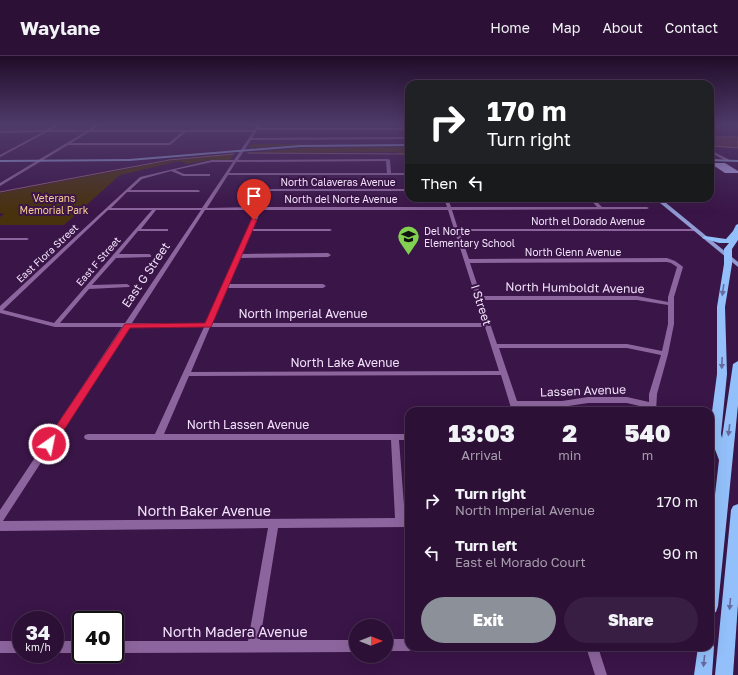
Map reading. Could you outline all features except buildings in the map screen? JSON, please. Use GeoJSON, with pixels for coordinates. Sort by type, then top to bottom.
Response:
{"type":"FeatureCollection","features":[{"type":"Feature","properties":{"kind":"highway"},"geometry":{"type":"LineString","coordinates":[[706,238],[726,241],[735,233],[738,226]]}},
{"type":"Feature","properties":{"kind":"highway"},"geometry":{"type":"LineString","coordinates":[[725,462],[715,434],[722,374],[721,307],[728,264],[728,250],[735,238],[735,233]]}},
{"type":"Feature","properties":{"kind":"highway"},"geometry":{"type":"LineString","coordinates":[[714,568],[725,462],[738,364]]}},
{"type":"Feature","properties":{"kind":"highway"},"geometry":{"type":"LineString","coordinates":[[724,675],[738,510]]}},
{"type":"Feature","properties":{"kind":"highway"},"geometry":{"type":"LineString","coordinates":[[703,675],[706,651]]}},
{"type":"Feature","properties":{"kind":"main road"},"geometry":{"type":"LineString","coordinates":[[0,161],[133,160],[207,154]]}},
{"type":"Feature","properties":{"kind":"main road"},"geometry":{"type":"LineString","coordinates":[[714,160],[738,160]]}},
{"type":"Feature","properties":{"kind":"main road"},"geometry":{"type":"LineString","coordinates":[[662,202],[738,265]]}},
{"type":"Feature","properties":{"kind":"street"},"geometry":{"type":"LineString","coordinates":[[0,185],[51,154]]}},
{"type":"Feature","properties":{"kind":"street","name":"East G Street"},"geometry":{"type":"LineString","coordinates":[[0,518],[240,154]]}},
{"type":"Feature","properties":{"kind":"street"},"geometry":{"type":"LineString","coordinates":[[715,154],[727,160]]}},
{"type":"Feature","properties":{"kind":"street","name":"East Flora Street"},"geometry":{"type":"LineString","coordinates":[[0,310],[141,178],[201,162],[236,161],[388,160],[389,174]]}},
{"type":"Feature","properties":{"kind":"street"},"geometry":{"type":"LineString","coordinates":[[171,170],[183,175],[209,175]]}},
{"type":"Feature","properties":{"kind":"street"},"geometry":{"type":"LineString","coordinates":[[227,174],[405,174]]}},
{"type":"Feature","properties":{"kind":"street","name":"North Calaveras Avenue"},"geometry":{"type":"LineString","coordinates":[[259,209],[268,190],[405,190]]}},
{"type":"Feature","properties":{"kind":"street"},"geometry":{"type":"LineString","coordinates":[[126,191],[198,191]]}},
{"type":"Feature","properties":{"kind":"street","name":"I Street"},"geometry":{"type":"LineString","coordinates":[[448,202],[514,407]]}},
{"type":"Feature","properties":{"kind":"street"},"geometry":{"type":"LineString","coordinates":[[595,202],[601,208]]}},
{"type":"Feature","properties":{"kind":"street","name":"North del Norte Avenue"},"geometry":{"type":"LineString","coordinates":[[107,209],[647,208]]}},
{"type":"Feature","properties":{"kind":"street","name":"East F Street"},"geometry":{"type":"LineString","coordinates":[[55,325],[155,209]]}},
{"type":"Feature","properties":{"kind":"street"},"geometry":{"type":"LineString","coordinates":[[158,437],[259,209]]}},
{"type":"Feature","properties":{"kind":"street"},"geometry":{"type":"LineString","coordinates":[[137,230],[166,230]]}},
{"type":"Feature","properties":{"kind":"street"},"geometry":{"type":"LineString","coordinates":[[249,230],[330,230]]}},
{"type":"Feature","properties":{"kind":"street","name":"North el Dorado Avenue"},"geometry":{"type":"LineString","coordinates":[[457,230],[695,230]]}},
{"type":"Feature","properties":{"kind":"street"},"geometry":{"type":"LineString","coordinates":[[0,239],[27,239]]}},
{"type":"Feature","properties":{"kind":"street"},"geometry":{"type":"LineString","coordinates":[[238,256],[328,255]]}},
{"type":"Feature","properties":{"kind":"street"},"geometry":{"type":"LineString","coordinates":[[115,256],[149,256]]}},
{"type":"Feature","properties":{"kind":"street","name":"North Glenn Avenue"},"geometry":{"type":"LineString","coordinates":[[467,261],[667,260],[678,264],[680,267],[670,304]]}},
{"type":"Feature","properties":{"kind":"street"},"geometry":{"type":"LineString","coordinates":[[88,287],[127,286]]}},
{"type":"Feature","properties":{"kind":"street"},"geometry":{"type":"LineString","coordinates":[[225,286],[323,286]]}},
{"type":"Feature","properties":{"kind":"street","name":"North Humboldt Avenue"},"geometry":{"type":"LineString","coordinates":[[478,298],[637,298],[670,304]]}},
{"type":"Feature","properties":{"kind":"street"},"geometry":{"type":"LineString","coordinates":[[652,407],[653,394],[665,354],[671,324],[670,304]]}},
{"type":"Feature","properties":{"kind":"street","name":"North Imperial Avenue"},"geometry":{"type":"LineString","coordinates":[[0,310],[55,325],[487,325]]}},
{"type":"Feature","properties":{"kind":"street"},"geometry":{"type":"LineString","coordinates":[[494,346],[627,346],[665,354]]}},
{"type":"Feature","properties":{"kind":"street","name":"North Lake Avenue"},"geometry":{"type":"LineString","coordinates":[[186,374],[503,373]]}},
{"type":"Feature","properties":{"kind":"street","name":"Lassen Avenue"},"geometry":{"type":"LineString","coordinates":[[526,407],[588,400],[627,400],[646,407]]}},
{"type":"Feature","properties":{"kind":"street","name":"North Lassen Avenue"},"geometry":{"type":"LineString","coordinates":[[88,437],[405,437]]}},
{"type":"Feature","properties":{"kind":"street"},"geometry":{"type":"LineString","coordinates":[[396,437],[405,522]]}},
{"type":"Feature","properties":{"kind":"street","name":"North Baker Avenue"},"geometry":{"type":"LineString","coordinates":[[0,526],[405,522]]}},
{"type":"Feature","properties":{"kind":"street"},"geometry":{"type":"LineString","coordinates":[[253,647],[274,524]]}},
{"type":"Feature","properties":{"kind":"street"},"geometry":{"type":"LineString","coordinates":[[393,645],[405,645]]}},
{"type":"Feature","properties":{"kind":"street","name":"North Madera Avenue"},"geometry":{"type":"LineString","coordinates":[[124,647],[349,646]]}},
{"type":"Feature","properties":{"kind":"street"},"geometry":{"type":"LineString","coordinates":[[0,647],[12,647]]}},
{"type":"Feature","properties":{"kind":"street"},"geometry":{"type":"LineString","coordinates":[[593,651],[601,675]]}},
{"type":"Feature","properties":{"kind":"green space","name":"Veterans Memorial Park"},"geometry":{"type":"Polygon","coordinates":[[[234,154],[230,160],[210,160],[187,164],[180,161],[120,175],[64,225],[0,225],[0,217],[4,214],[0,213],[0,193],[169,161],[234,154]]]}},
{"type":"Feature","properties":{"kind":"waterway"},"geometry":{"type":"LineString","coordinates":[[0,192],[169,160],[234,154]]}},
{"type":"Feature","properties":{"kind":"waterway"},"geometry":{"type":"LineString","coordinates":[[391,154],[405,154]]}},
{"type":"Feature","properties":{"kind":"place","name":"Del Norte Elementary School"},"geometry":{"type":"Point","coordinates":[408,256]}},
{"type":"Feature","properties":{"kind":"route"},"geometry":{"type":"LineString","coordinates":[[49,444],[128,325],[208,325],[254,220]]}}]}
